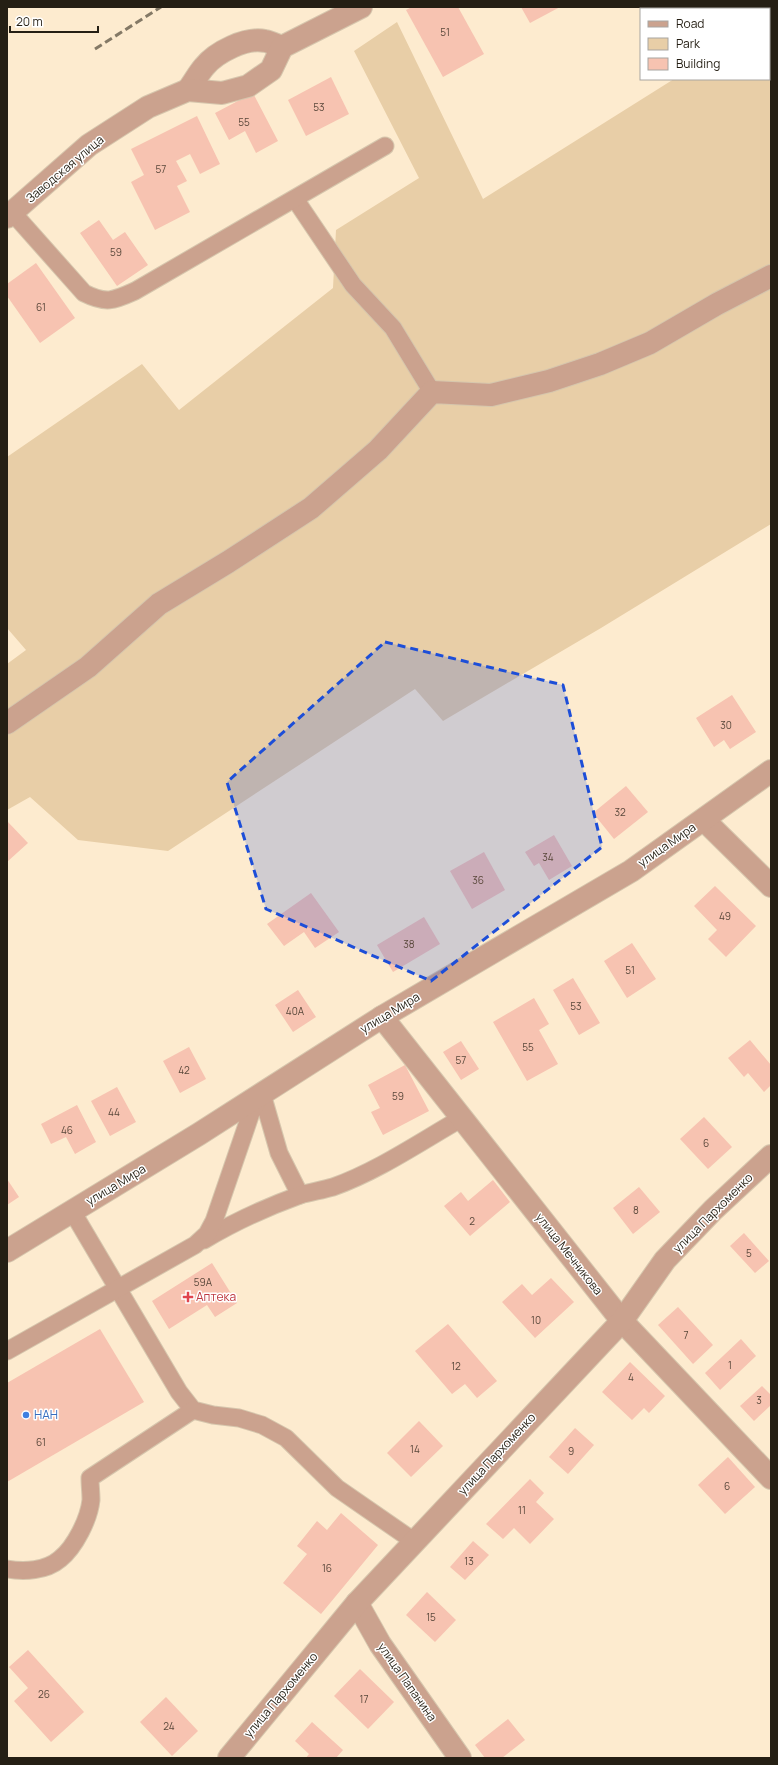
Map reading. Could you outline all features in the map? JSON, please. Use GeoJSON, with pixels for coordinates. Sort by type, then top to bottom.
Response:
{"type":"FeatureCollection","features":[{"type":"Feature","properties":{"kind":"street"},"geometry":{"type":"LineString","coordinates":[[188,90],[205,66],[219,54],[235,45],[248,41],[264,41],[282,47],[361,7]]}},
{"type":"Feature","properties":{"kind":"street","name":"Заводская улица"},"geometry":{"type":"LineString","coordinates":[[10,215],[89,145],[148,107],[188,90],[222,93],[248,86],[271,70],[282,47]]}},
{"type":"Feature","properties":{"kind":"street"},"geometry":{"type":"LineString","coordinates":[[7,723],[88,667],[158,604],[228,562],[311,508],[378,450],[432,392],[491,395],[549,381],[650,343],[717,304],[771,276]]}},
{"type":"Feature","properties":{"kind":"street","name":"улица Мира"},"geometry":{"type":"LineString","coordinates":[[7,1251],[262,1094],[382,1017],[631,871],[771,772]]}},
{"type":"Feature","properties":{"kind":"street"},"geometry":{"type":"LineString","coordinates":[[704,820],[771,886]]}},
{"type":"Feature","properties":{"kind":"street","name":"улица Мечникова"},"geometry":{"type":"LineString","coordinates":[[382,1017],[622,1321],[771,1478]]}},
{"type":"Feature","properties":{"kind":"street","name":"улица Пархоменко"},"geometry":{"type":"LineString","coordinates":[[229,1758],[358,1603],[622,1321],[665,1260],[713,1210],[771,1156]]}},
{"type":"Feature","properties":{"kind":"street","name":"улица Папанина"},"geometry":{"type":"LineString","coordinates":[[358,1603],[380,1644],[460,1758]]}},
{"type":"Feature","properties":{"kind":"lane"},"geometry":{"type":"LineString","coordinates":[[10,215],[84,293],[98,300],[117,299],[135,291],[385,146]]}},
{"type":"Feature","properties":{"kind":"lane"},"geometry":{"type":"LineString","coordinates":[[294,199],[353,285],[393,328],[432,392]]}},
{"type":"Feature","properties":{"kind":"lane"},"geometry":{"type":"LineString","coordinates":[[262,1094],[279,1153],[300,1195]]}},
{"type":"Feature","properties":{"kind":"lane"},"geometry":{"type":"LineString","coordinates":[[195,1245],[207,1234],[214,1221],[251,1113],[262,1094]]}},
{"type":"Feature","properties":{"kind":"lane"},"geometry":{"type":"LineString","coordinates":[[7,1351],[117,1290],[229,1225],[300,1195],[333,1186],[362,1174],[462,1118]]}},
{"type":"Feature","properties":{"kind":"lane"},"geometry":{"type":"LineString","coordinates":[[72,1211],[117,1290],[179,1392],[193,1410],[214,1415],[240,1418],[262,1425],[286,1438],[337,1488],[415,1542]]}},
{"type":"Feature","properties":{"kind":"lane"},"geometry":{"type":"LineString","coordinates":[[7,1568],[19,1571],[41,1569],[60,1560],[84,1526],[91,1501],[90,1478],[193,1410]]}},
{"type":"Feature","properties":{"kind":"highlighted area"},"geometry":{"type":"Polygon","coordinates":[[[385,642],[563,685],[602,847],[431,981],[266,909],[227,782],[385,642]]]}},
{"type":"Feature","properties":{"kind":"green space"},"geometry":{"type":"Polygon","coordinates":[[[771,7],[771,524],[601,628],[443,721],[415,689],[168,851],[78,840],[30,797],[7,810],[7,664],[26,650],[7,628],[7,457],[142,364],[179,410],[333,288],[336,230],[419,178],[354,51],[397,22],[483,199],[672,80],[770,80],[770,8],[722,8],[771,7]]]}},
{"type":"Feature","properties":{"kind":"building"},"geometry":{"type":"Polygon","coordinates":[[[412,7],[458,7],[484,54],[443,77],[406,10],[412,7]]]}},
{"type":"Feature","properties":{"kind":"building"},"geometry":{"type":"Polygon","coordinates":[[[521,7],[560,7],[530,23],[521,7]]]}},
{"type":"Feature","properties":{"kind":"building"},"geometry":{"type":"Polygon","coordinates":[[[331,77],[349,114],[306,136],[288,100],[331,77]]]}},
{"type":"Feature","properties":{"kind":"building"},"geometry":{"type":"Polygon","coordinates":[[[253,93],[278,141],[256,153],[245,131],[229,140],[215,113],[253,93]]]}},
{"type":"Feature","properties":{"kind":"building"},"geometry":{"type":"Polygon","coordinates":[[[197,116],[220,164],[200,174],[190,154],[176,161],[187,181],[177,186],[190,212],[155,230],[131,182],[144,175],[131,149],[197,116]]]}},
{"type":"Feature","properties":{"kind":"building"},"geometry":{"type":"Polygon","coordinates":[[[99,220],[113,240],[125,232],[148,265],[117,286],[80,233],[99,220]]]}},
{"type":"Feature","properties":{"kind":"building"},"geometry":{"type":"Polygon","coordinates":[[[36,263],[75,318],[40,343],[7,296],[7,284],[36,263]]]}},
{"type":"Feature","properties":{"kind":"building"},"geometry":{"type":"Polygon","coordinates":[[[732,695],[756,732],[730,749],[724,740],[714,747],[696,718],[732,695]]]}},
{"type":"Feature","properties":{"kind":"building"},"geometry":{"type":"Polygon","coordinates":[[[626,786],[648,812],[614,839],[593,813],[626,786]]]}},
{"type":"Feature","properties":{"kind":"building"},"geometry":{"type":"Polygon","coordinates":[[[7,821],[28,843],[7,862],[7,821]]]}},
{"type":"Feature","properties":{"kind":"building"},"geometry":{"type":"Polygon","coordinates":[[[554,835],[572,866],[549,880],[539,863],[534,866],[525,852],[554,835]]]}},
{"type":"Feature","properties":{"kind":"building"},"geometry":{"type":"Polygon","coordinates":[[[484,852],[505,890],[472,909],[450,871],[484,852]]]}},
{"type":"Feature","properties":{"kind":"building"},"geometry":{"type":"Polygon","coordinates":[[[715,886],[756,926],[726,957],[708,939],[717,930],[694,906],[715,886]]]}},
{"type":"Feature","properties":{"kind":"building"},"geometry":{"type":"Polygon","coordinates":[[[311,893],[339,932],[315,948],[304,932],[284,946],[267,924],[311,893]]]}},
{"type":"Feature","properties":{"kind":"building"},"geometry":{"type":"Polygon","coordinates":[[[424,917],[440,944],[393,972],[377,945],[424,917]]]}},
{"type":"Feature","properties":{"kind":"building"},"geometry":{"type":"Polygon","coordinates":[[[632,943],[656,979],[627,998],[604,961],[632,943]]]}},
{"type":"Feature","properties":{"kind":"building"},"geometry":{"type":"Polygon","coordinates":[[[573,978],[600,1023],[579,1035],[553,990],[573,978]]]}},
{"type":"Feature","properties":{"kind":"building"},"geometry":{"type":"Polygon","coordinates":[[[298,990],[316,1017],[293,1032],[275,1005],[298,990]]]}},
{"type":"Feature","properties":{"kind":"building"},"geometry":{"type":"Polygon","coordinates":[[[534,998],[549,1024],[539,1030],[558,1064],[527,1081],[493,1022],[534,998]]]}},
{"type":"Feature","properties":{"kind":"building"},"geometry":{"type":"Polygon","coordinates":[[[750,1040],[771,1065],[771,1085],[764,1092],[748,1073],[744,1077],[728,1058],[750,1040]]]}},
{"type":"Feature","properties":{"kind":"building"},"geometry":{"type":"Polygon","coordinates":[[[461,1041],[479,1069],[461,1080],[443,1052],[461,1041]]]}},
{"type":"Feature","properties":{"kind":"building"},"geometry":{"type":"Polygon","coordinates":[[[189,1047],[206,1079],[180,1093],[163,1061],[189,1047]]]}},
{"type":"Feature","properties":{"kind":"building"},"geometry":{"type":"Polygon","coordinates":[[[405,1065],[429,1111],[383,1135],[371,1112],[380,1108],[368,1085],[405,1065]]]}},
{"type":"Feature","properties":{"kind":"building"},"geometry":{"type":"Polygon","coordinates":[[[117,1087],[136,1122],[110,1136],[91,1101],[117,1087]]]}},
{"type":"Feature","properties":{"kind":"building"},"geometry":{"type":"Polygon","coordinates":[[[77,1105],[96,1142],[75,1154],[66,1137],[51,1144],[41,1124],[77,1105]]]}},
{"type":"Feature","properties":{"kind":"building"},"geometry":{"type":"Polygon","coordinates":[[[704,1117],[732,1147],[708,1169],[680,1139],[704,1117]]]}},
{"type":"Feature","properties":{"kind":"building"},"geometry":{"type":"Polygon","coordinates":[[[7,1179],[19,1197],[7,1205],[7,1179]]]}},
{"type":"Feature","properties":{"kind":"building"},"geometry":{"type":"Polygon","coordinates":[[[493,1180],[510,1202],[470,1236],[444,1206],[461,1192],[468,1201],[493,1180]]]}},
{"type":"Feature","properties":{"kind":"building"},"geometry":{"type":"Polygon","coordinates":[[[639,1187],[660,1212],[633,1234],[613,1208],[639,1187]]]}},
{"type":"Feature","properties":{"kind":"building"},"geometry":{"type":"Polygon","coordinates":[[[744,1233],[769,1261],[755,1273],[730,1246],[744,1233]]]}},
{"type":"Feature","properties":{"kind":"building"},"geometry":{"type":"Polygon","coordinates":[[[212,1263],[237,1303],[215,1317],[207,1305],[169,1329],[152,1301],[212,1263]]]}},
{"type":"Feature","properties":{"kind":"building"},"geometry":{"type":"Polygon","coordinates":[[[551,1278],[574,1302],[535,1338],[502,1302],[522,1284],[532,1295],[551,1278]]]}},
{"type":"Feature","properties":{"kind":"building"},"geometry":{"type":"Polygon","coordinates":[[[678,1307],[713,1345],[693,1364],[658,1325],[678,1307]]]}},
{"type":"Feature","properties":{"kind":"building"},"geometry":{"type":"Polygon","coordinates":[[[448,1324],[497,1381],[477,1398],[465,1384],[452,1394],[415,1351],[448,1324]]]}},
{"type":"Feature","properties":{"kind":"building"},"geometry":{"type":"Polygon","coordinates":[[[100,1329],[144,1402],[7,1482],[7,1383],[100,1329]]]}},
{"type":"Feature","properties":{"kind":"building"},"geometry":{"type":"Polygon","coordinates":[[[741,1339],[756,1356],[720,1390],[705,1373],[741,1339]]]}},
{"type":"Feature","properties":{"kind":"building"},"geometry":{"type":"Polygon","coordinates":[[[630,1362],[665,1396],[649,1413],[644,1408],[632,1420],[602,1392],[630,1362]]]}},
{"type":"Feature","properties":{"kind":"building"},"geometry":{"type":"Polygon","coordinates":[[[762,1386],[771,1395],[771,1405],[754,1421],[740,1406],[762,1386]]]}},
{"type":"Feature","properties":{"kind":"building"},"geometry":{"type":"Polygon","coordinates":[[[419,1421],[443,1446],[411,1477],[387,1453],[419,1421]]]}},
{"type":"Feature","properties":{"kind":"building"},"geometry":{"type":"Polygon","coordinates":[[[575,1428],[594,1445],[568,1474],[549,1457],[575,1428]]]}},
{"type":"Feature","properties":{"kind":"building"},"geometry":{"type":"Polygon","coordinates":[[[728,1457],[755,1487],[725,1514],[698,1485],[728,1457]]]}},
{"type":"Feature","properties":{"kind":"building"},"geometry":{"type":"Polygon","coordinates":[[[530,1479],[544,1493],[536,1502],[554,1519],[530,1544],[514,1528],[503,1539],[486,1524],[530,1479]]]}},
{"type":"Feature","properties":{"kind":"building"},"geometry":{"type":"Polygon","coordinates":[[[341,1513],[378,1545],[321,1614],[283,1583],[307,1554],[297,1546],[317,1521],[327,1530],[341,1513]]]}},
{"type":"Feature","properties":{"kind":"building"},"geometry":{"type":"Polygon","coordinates":[[[473,1541],[489,1555],[465,1580],[450,1567],[473,1541]]]}},
{"type":"Feature","properties":{"kind":"building"},"geometry":{"type":"Polygon","coordinates":[[[427,1592],[456,1620],[435,1642],[406,1615],[427,1592]]]}},
{"type":"Feature","properties":{"kind":"building"},"geometry":{"type":"Polygon","coordinates":[[[28,1650],[84,1712],[51,1742],[14,1701],[28,1688],[9,1667],[28,1650]]]}},
{"type":"Feature","properties":{"kind":"building"},"geometry":{"type":"Polygon","coordinates":[[[360,1669],[394,1702],[368,1729],[334,1696],[360,1669]]]}},
{"type":"Feature","properties":{"kind":"building"},"geometry":{"type":"Polygon","coordinates":[[[166,1697],[198,1731],[172,1756],[140,1722],[166,1697]]]}},
{"type":"Feature","properties":{"kind":"building"},"geometry":{"type":"Polygon","coordinates":[[[508,1719],[525,1740],[502,1758],[485,1758],[475,1745],[508,1719]]]}},
{"type":"Feature","properties":{"kind":"building"},"geometry":{"type":"Polygon","coordinates":[[[312,1722],[343,1750],[336,1758],[306,1758],[309,1754],[295,1741],[312,1722]]]}},
{"type":"Feature","properties":{"kind":"railway"},"geometry":{"type":"LineString","coordinates":[[95,49],[161,7]]}},
{"type":"Feature","properties":{"kind":"place","name":"Аптека"},"geometry":{"type":"Point","coordinates":[188,1297]}},
{"type":"Feature","properties":{"kind":"place","name":"НАН"},"geometry":{"type":"Point","coordinates":[26,1415]}}]}
